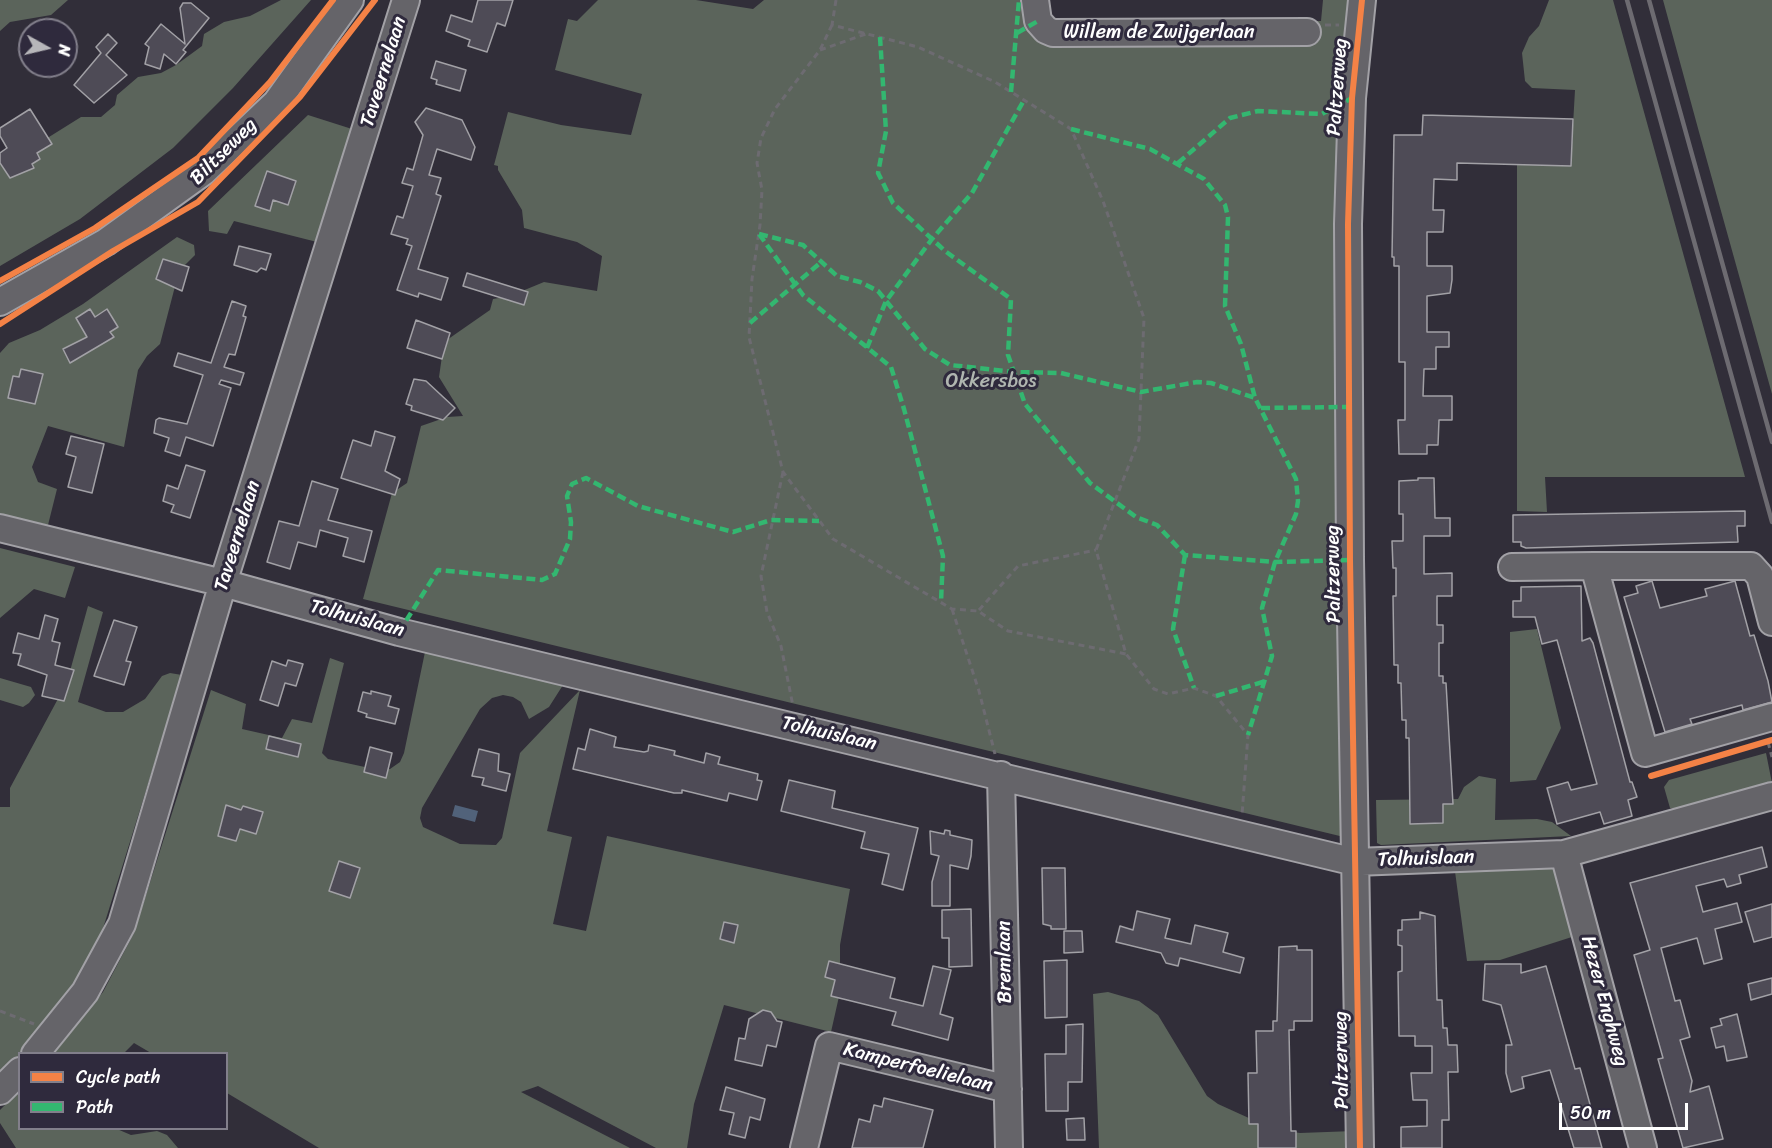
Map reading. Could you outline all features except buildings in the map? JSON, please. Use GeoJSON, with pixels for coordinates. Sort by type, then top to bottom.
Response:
{"type":"FeatureCollection","features":[{"type":"Feature","properties":{"kind":"street","name":"Biltseweg"},"geometry":{"type":"LineString","coordinates":[[0,302],[106,242],[203,172],[276,103],[350,0]]}},
{"type":"Feature","properties":{"kind":"street","name":"Taveernelaan"},"geometry":{"type":"LineString","coordinates":[[36,1052],[85,992],[122,924],[224,583],[406,0]]}},
{"type":"Feature","properties":{"kind":"street","name":"Willem de Zwijgerlaan"},"geometry":{"type":"LineString","coordinates":[[1035,0],[1038,21],[1046,30],[1053,33],[1307,32]]}},
{"type":"Feature","properties":{"kind":"street","name":"Paltzerweg"},"geometry":{"type":"LineString","coordinates":[[1360,1148],[1348,224],[1352,98],[1362,0]]}},
{"type":"Feature","properties":{"kind":"street","name":"Tolhuislaan"},"geometry":{"type":"LineString","coordinates":[[0,528],[224,583],[399,632],[1355,861],[1564,854],[1772,796]]}},
{"type":"Feature","properties":{"kind":"street"},"geometry":{"type":"LineString","coordinates":[[1594,566],[1645,753],[1771,733]]}},
{"type":"Feature","properties":{"kind":"street"},"geometry":{"type":"LineString","coordinates":[[1512,567],[1751,566],[1760,576],[1772,622]]}},
{"type":"Feature","properties":{"kind":"street","name":"Bremlaan"},"geometry":{"type":"LineString","coordinates":[[1001,775],[1008,1148]]}},
{"type":"Feature","properties":{"kind":"street","name":"Hezer Enghweg"},"geometry":{"type":"LineString","coordinates":[[1564,854],[1644,1148]]}},
{"type":"Feature","properties":{"kind":"street","name":"Kamperfoelielaan"},"geometry":{"type":"LineString","coordinates":[[804,1148],[829,1046],[1008,1089]]}},
{"type":"Feature","properties":{"kind":"street"},"geometry":{"type":"LineString","coordinates":[[0,1091],[18,1073]]}},
{"type":"Feature","properties":{"kind":"path"},"geometry":{"type":"LineString","coordinates":[[836,0],[832,25],[820,50],[775,108],[760,138],[757,163],[762,190],[760,225],[752,279],[749,338],[783,472],[833,539],[952,609],[978,611],[1008,632],[1126,654]]}},
{"type":"Feature","properties":{"kind":"path"},"geometry":{"type":"LineString","coordinates":[[832,25],[918,47],[995,82],[1071,129],[1103,201],[1144,318],[1139,439],[1096,550],[1126,654],[1154,689],[1168,694],[1194,688],[1216,696],[1248,735],[1241,806],[1244,834]]}},
{"type":"Feature","properties":{"kind":"path"},"geometry":{"type":"LineString","coordinates":[[1307,32],[1307,25],[1359,26]]}},
{"type":"Feature","properties":{"kind":"path"},"geometry":{"type":"LineString","coordinates":[[820,50],[866,34]]}},
{"type":"Feature","properties":{"kind":"path"},"geometry":{"type":"LineString","coordinates":[[783,472],[761,576],[767,612],[781,646],[794,700],[791,725]]}},
{"type":"Feature","properties":{"kind":"path"},"geometry":{"type":"LineString","coordinates":[[978,611],[1017,566],[1096,550]]}},
{"type":"Feature","properties":{"kind":"path"},"geometry":{"type":"LineString","coordinates":[[952,609],[979,691],[1001,775]]}},
{"type":"Feature","properties":{"kind":"path"},"geometry":{"type":"LineString","coordinates":[[1757,745],[1771,733]]}},
{"type":"Feature","properties":{"kind":"path"},"geometry":{"type":"LineString","coordinates":[[1771,733],[1772,757]]}},
{"type":"Feature","properties":{"kind":"path"},"geometry":{"type":"LineString","coordinates":[[0,1011],[54,1032]]}},
{"type":"Feature","properties":{"kind":"green space"},"geometry":{"type":"Polygon","coordinates":[[[0,0],[68,0],[51,15],[18,18],[18,21],[10,22],[0,31],[0,0]]]}},
{"type":"Feature","properties":{"kind":"green space"},"geometry":{"type":"Polygon","coordinates":[[[281,0],[311,0],[233,88],[173,148],[80,219],[0,266],[0,154],[33,147],[81,117],[101,117],[115,105],[117,95],[138,77],[161,73],[202,46],[204,34],[224,22],[250,16],[281,0]]]}},
{"type":"Feature","properties":{"kind":"green space","name":"Okkersbos"},"geometry":{"type":"Polygon","coordinates":[[[598,0],[696,0],[753,9],[764,0],[1020,0],[1030,30],[1314,30],[1315,21],[1321,21],[1323,0],[1356,0],[1348,838],[363,599],[392,493],[407,483],[421,426],[447,417],[463,416],[439,377],[444,342],[490,310],[493,299],[510,296],[544,282],[597,291],[602,256],[577,242],[524,228],[522,210],[498,170],[498,166],[494,165],[508,112],[561,125],[631,135],[642,94],[555,70],[568,19],[577,21],[598,0]]]}},
{"type":"Feature","properties":{"kind":"green space"},"geometry":{"type":"Polygon","coordinates":[[[1549,0],[1613,0],[1745,477],[1545,477],[1547,512],[1517,511],[1517,159],[1571,160],[1575,90],[1532,88],[1525,81],[1522,53],[1529,37],[1539,26],[1549,0]]]}},
{"type":"Feature","properties":{"kind":"green space"},"geometry":{"type":"Polygon","coordinates":[[[1663,0],[1772,0],[1772,394],[1699,132],[1663,0]]]}},
{"type":"Feature","properties":{"kind":"green space"},"geometry":{"type":"Polygon","coordinates":[[[308,115],[352,129],[317,242],[234,221],[227,234],[209,231],[208,211],[308,115]]]}},
{"type":"Feature","properties":{"kind":"green space"},"geometry":{"type":"Polygon","coordinates":[[[177,237],[194,245],[195,255],[179,271],[160,344],[147,356],[138,370],[124,447],[48,426],[32,467],[38,482],[57,489],[48,525],[0,514],[0,353],[9,343],[40,330],[83,304],[177,237]]]}},
{"type":"Feature","properties":{"kind":"green space"},"geometry":{"type":"Polygon","coordinates":[[[0,548],[75,567],[65,598],[34,589],[0,618],[0,548]]]}},
{"type":"Feature","properties":{"kind":"green space"},"geometry":{"type":"Polygon","coordinates":[[[88,606],[103,612],[78,702],[106,712],[123,712],[145,699],[162,676],[170,673],[182,675],[95,954],[70,992],[29,1045],[22,1052],[18,1052],[18,1056],[0,1075],[0,807],[10,807],[10,788],[67,682],[88,606]]]}},
{"type":"Feature","properties":{"kind":"green space"},"geometry":{"type":"Polygon","coordinates":[[[1537,629],[1561,728],[1536,780],[1510,782],[1510,632],[1537,629]]]}},
{"type":"Feature","properties":{"kind":"green space"},"geometry":{"type":"Polygon","coordinates":[[[425,652],[563,685],[549,707],[529,719],[521,702],[513,697],[503,695],[492,698],[480,709],[422,808],[420,818],[423,827],[460,844],[496,845],[502,838],[520,753],[580,690],[547,831],[572,837],[553,924],[586,931],[607,836],[850,889],[840,945],[840,992],[831,1032],[724,1005],[694,1104],[687,1148],[656,1148],[538,1086],[521,1092],[630,1148],[319,1148],[228,1094],[228,1052],[149,1052],[134,1043],[125,1052],[56,1052],[103,992],[134,933],[211,690],[246,704],[242,729],[282,738],[292,719],[312,723],[330,658],[344,663],[322,753],[328,759],[374,769],[390,769],[400,762],[404,753],[425,652]]]}},
{"type":"Feature","properties":{"kind":"green space"},"geometry":{"type":"Polygon","coordinates":[[[0,678],[31,687],[35,695],[23,707],[0,700],[0,678]]]}},
{"type":"Feature","properties":{"kind":"green space"},"geometry":{"type":"Polygon","coordinates":[[[1766,753],[1772,783],[1679,810],[1670,808],[1664,787],[1669,780],[1766,753]]]}},
{"type":"Feature","properties":{"kind":"green space"},"geometry":{"type":"Polygon","coordinates":[[[1479,776],[1496,779],[1495,820],[1537,819],[1552,822],[1571,836],[1381,845],[1377,843],[1376,800],[1458,799],[1464,787],[1479,776]]]}},
{"type":"Feature","properties":{"kind":"green space"},"geometry":{"type":"Polygon","coordinates":[[[1554,863],[1575,936],[1500,960],[1467,961],[1454,864],[1554,863]]]}},
{"type":"Feature","properties":{"kind":"green space"},"geometry":{"type":"Polygon","coordinates":[[[1108,992],[1139,1001],[1158,1015],[1207,1096],[1218,1104],[1273,1129],[1300,1133],[1354,1131],[1354,1148],[1099,1148],[1093,994],[1108,992]]]}},
{"type":"Feature","properties":{"kind":"green space"},"geometry":{"type":"Polygon","coordinates":[[[18,1092],[18,1130],[119,1130],[131,1135],[157,1131],[167,1135],[178,1148],[16,1148],[0,1123],[0,1110],[18,1092]]]}},
{"type":"Feature","properties":{"kind":"water"},"geometry":{"type":"Polygon","coordinates":[[[455,805],[478,811],[475,822],[452,816],[455,805]]]}},
{"type":"Feature","properties":{"kind":"railway"},"geometry":{"type":"LineString","coordinates":[[1627,0],[1772,522]]}},
{"type":"Feature","properties":{"kind":"railway"},"geometry":{"type":"LineString","coordinates":[[1649,0],[1772,442]]}},
{"type":"Feature","properties":{"kind":"marked path"},"geometry":{"type":"LineString","coordinates":[[1011,92],[1019,0]]}},
{"type":"Feature","properties":{"kind":"marked path"},"geometry":{"type":"LineString","coordinates":[[1017,33],[1038,21]]}},
{"type":"Feature","properties":{"kind":"marked path"},"geometry":{"type":"LineString","coordinates":[[880,37],[886,131],[878,173],[893,203],[945,251],[1011,299],[1008,355],[1025,404],[1090,483],[1136,517],[1157,525],[1185,555],[1275,562],[1350,560]]}},
{"type":"Feature","properties":{"kind":"marked path"},"geometry":{"type":"LineString","coordinates":[[1178,163],[1230,118],[1258,111],[1322,114],[1352,98]]}},
{"type":"Feature","properties":{"kind":"marked path"},"geometry":{"type":"LineString","coordinates":[[867,348],[886,301],[932,239],[972,193],[1024,100]]}},
{"type":"Feature","properties":{"kind":"marked path"},"geometry":{"type":"LineString","coordinates":[[1071,129],[1150,149],[1204,179],[1225,205],[1228,217],[1225,306],[1241,344],[1255,398],[1296,479],[1298,501],[1296,514],[1275,562],[1262,608],[1272,656],[1248,735]]}},
{"type":"Feature","properties":{"kind":"marked path"},"geometry":{"type":"LineString","coordinates":[[759,234],[803,245],[837,276],[860,282],[878,291],[925,349],[950,365],[1014,372],[1061,373],[1141,392],[1197,382],[1211,383],[1255,398]]}},
{"type":"Feature","properties":{"kind":"marked path"},"geometry":{"type":"LineString","coordinates":[[759,234],[803,295],[891,367],[943,556],[941,602]]}},
{"type":"Feature","properties":{"kind":"marked path"},"geometry":{"type":"LineString","coordinates":[[750,323],[820,263]]}},
{"type":"Feature","properties":{"kind":"marked path"},"geometry":{"type":"LineString","coordinates":[[1261,408],[1348,407]]}},
{"type":"Feature","properties":{"kind":"marked path"},"geometry":{"type":"LineString","coordinates":[[399,632],[438,570],[542,580],[555,574],[570,539],[571,522],[567,496],[572,484],[586,478],[638,506],[733,532],[771,520],[819,521]]}},
{"type":"Feature","properties":{"kind":"marked path"},"geometry":{"type":"LineString","coordinates":[[1185,555],[1173,629],[1194,688]]}},
{"type":"Feature","properties":{"kind":"marked path"},"geometry":{"type":"LineString","coordinates":[[1216,696],[1266,681]]}},
{"type":"Feature","properties":{"kind":"cycle path"},"geometry":{"type":"LineString","coordinates":[[0,281],[95,228],[198,158],[270,82],[333,0]]}},
{"type":"Feature","properties":{"kind":"cycle path"},"geometry":{"type":"LineString","coordinates":[[0,324],[113,251],[198,202],[300,97],[375,0]]}},
{"type":"Feature","properties":{"kind":"cycle path"},"geometry":{"type":"LineString","coordinates":[[1360,1148],[1350,560],[1348,224],[1352,98],[1362,0]]}},
{"type":"Feature","properties":{"kind":"cycle path"},"geometry":{"type":"LineString","coordinates":[[1651,776],[1772,740]]}}]}
